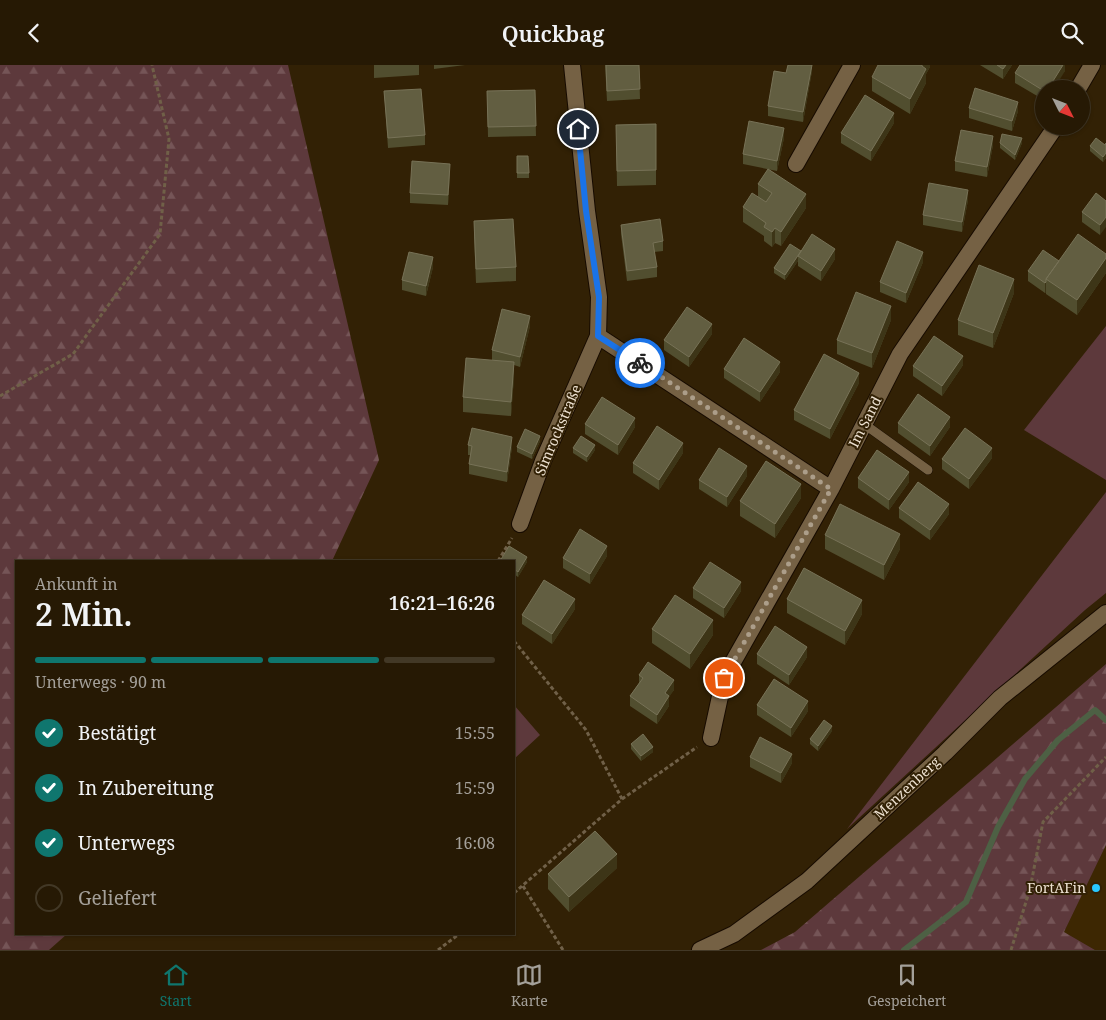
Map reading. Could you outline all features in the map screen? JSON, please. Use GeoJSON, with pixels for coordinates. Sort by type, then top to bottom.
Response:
{"type":"FeatureCollection","features":[{"type":"Feature","properties":{"kind":"street","name":"Simrockstraße"},"geometry":{"type":"LineString","coordinates":[[520,525],[543,461],[598,336],[599,297],[586,211],[572,65]]}},
{"type":"Feature","properties":{"kind":"street"},"geometry":{"type":"LineString","coordinates":[[796,164],[852,65]]}},
{"type":"Feature","properties":{"kind":"street"},"geometry":{"type":"LineString","coordinates":[[1083,80],[1092,65]]}},
{"type":"Feature","properties":{"kind":"street","name":"Im Sand"},"geometry":{"type":"LineString","coordinates":[[711,738],[724,678],[831,489],[900,354],[1050,135]]}},
{"type":"Feature","properties":{"kind":"street"},"geometry":{"type":"LineString","coordinates":[[598,336],[831,489]]}},
{"type":"Feature","properties":{"kind":"street","name":"Menzenberg"},"geometry":{"type":"LineString","coordinates":[[700,950],[734,934],[807,881],[945,753],[1000,698],[1106,613]]}},
{"type":"Feature","properties":{"kind":"lane"},"geometry":{"type":"LineString","coordinates":[[864,423],[928,469]]}},
{"type":"Feature","properties":{"kind":"path"},"geometry":{"type":"LineString","coordinates":[[0,396],[73,354],[160,234],[168,139],[152,65]]}},
{"type":"Feature","properties":{"kind":"path"},"geometry":{"type":"LineString","coordinates":[[499,560],[520,525]]}},
{"type":"Feature","properties":{"kind":"path"},"geometry":{"type":"LineString","coordinates":[[515,642],[586,730],[622,799]]}},
{"type":"Feature","properties":{"kind":"path"},"geometry":{"type":"LineString","coordinates":[[515,892],[622,799],[711,738]]}},
{"type":"Feature","properties":{"kind":"path"},"geometry":{"type":"LineString","coordinates":[[1011,950],[1030,889],[1043,822],[1106,757]]}},
{"type":"Feature","properties":{"kind":"path"},"geometry":{"type":"LineString","coordinates":[[523,886],[563,950]]}},
{"type":"Feature","properties":{"kind":"path"},"geometry":{"type":"LineString","coordinates":[[438,950],[458,935]]}},
{"type":"Feature","properties":{"kind":"shaded area","name":"FortAFin"},"geometry":{"type":"Polygon","coordinates":[[[1106,845],[1106,950],[1095,950],[1064,932],[1106,845]]]}},
{"type":"Feature","properties":{"kind":"green space"},"geometry":{"type":"Polygon","coordinates":[[[0,65],[288,65],[379,460],[332,560],[15,560],[15,935],[66,935],[49,950],[0,950],[0,65]]]}},
{"type":"Feature","properties":{"kind":"green space"},"geometry":{"type":"Polygon","coordinates":[[[1106,326],[1106,480],[1024,430],[1106,326]]]}},
{"type":"Feature","properties":{"kind":"green space"},"geometry":{"type":"Polygon","coordinates":[[[1106,492],[1106,593],[1085,610],[847,829],[1106,492]]]}},
{"type":"Feature","properties":{"kind":"green space"},"geometry":{"type":"Polygon","coordinates":[[[1106,664],[1106,845],[1064,932],[1095,950],[761,950],[795,932],[1106,664]]]}},
{"type":"Feature","properties":{"kind":"green space"},"geometry":{"type":"Polygon","coordinates":[[[515,706],[540,735],[515,758],[515,706]]]}},
{"type":"Feature","properties":{"kind":"building"},"geometry":{"type":"Polygon","coordinates":[[[606,65],[639,65],[640,89],[607,91],[606,65]]]}},
{"type":"Feature","properties":{"kind":"building"},"geometry":{"type":"Polygon","coordinates":[[[788,65],[812,65],[803,112],[768,106],[774,71],[786,73],[788,65]]]}},
{"type":"Feature","properties":{"kind":"building"},"geometry":{"type":"Polygon","coordinates":[[[878,65],[922,65],[926,69],[910,99],[872,77],[878,65]]]}},
{"type":"Feature","properties":{"kind":"building"},"geometry":{"type":"Polygon","coordinates":[[[997,65],[1006,65],[1003,69],[997,65]]]}},
{"type":"Feature","properties":{"kind":"building"},"geometry":{"type":"Polygon","coordinates":[[[1020,65],[1063,65],[1054,80],[1035,80],[1035,85],[1015,73],[1020,65]]]}},
{"type":"Feature","properties":{"kind":"building"},"geometry":{"type":"Polygon","coordinates":[[[975,88],[1018,102],[1012,121],[969,108],[975,88]]]}},
{"type":"Feature","properties":{"kind":"building"},"geometry":{"type":"Polygon","coordinates":[[[421,89],[425,135],[388,138],[384,91],[421,89]]]}},
{"type":"Feature","properties":{"kind":"building"},"geometry":{"type":"Polygon","coordinates":[[[535,90],[536,126],[488,127],[487,91],[535,90]]]}},
{"type":"Feature","properties":{"kind":"building"},"geometry":{"type":"Polygon","coordinates":[[[865,95],[894,113],[871,151],[841,133],[865,95]]]}},
{"type":"Feature","properties":{"kind":"building"},"geometry":{"type":"Polygon","coordinates":[[[749,121],[784,128],[777,161],[743,154],[749,121]]]}},
{"type":"Feature","properties":{"kind":"building"},"geometry":{"type":"Polygon","coordinates":[[[656,124],[656,170],[617,171],[616,125],[656,124]]]}},
{"type":"Feature","properties":{"kind":"building"},"geometry":{"type":"Polygon","coordinates":[[[961,130],[993,136],[987,167],[955,161],[961,130]]]}},
{"type":"Feature","properties":{"kind":"building"},"geometry":{"type":"Polygon","coordinates":[[[1002,134],[1022,138],[1015,155],[1000,143],[1002,134]]]}},
{"type":"Feature","properties":{"kind":"building"},"geometry":{"type":"Polygon","coordinates":[[[1096,138],[1105,145],[1106,143],[1106,153],[1103,157],[1090,146],[1096,138]]]}},
{"type":"Feature","properties":{"kind":"building"},"geometry":{"type":"Polygon","coordinates":[[[517,156],[528,156],[529,173],[517,173],[517,156]]]}},
{"type":"Feature","properties":{"kind":"building"},"geometry":{"type":"Polygon","coordinates":[[[412,161],[450,164],[448,195],[410,193],[412,161]]]}},
{"type":"Feature","properties":{"kind":"building"},"geometry":{"type":"Polygon","coordinates":[[[768,169],[806,194],[781,232],[775,228],[772,232],[764,227],[766,223],[743,207],[752,193],[766,202],[772,193],[758,184],[768,169]]]}},
{"type":"Feature","properties":{"kind":"building"},"geometry":{"type":"Polygon","coordinates":[[[929,183],[968,190],[962,222],[923,215],[929,183]]]}},
{"type":"Feature","properties":{"kind":"building"},"geometry":{"type":"Polygon","coordinates":[[[1096,193],[1106,201],[1106,217],[1100,225],[1082,212],[1096,193]]]}},
{"type":"Feature","properties":{"kind":"building"},"geometry":{"type":"Polygon","coordinates":[[[513,219],[516,267],[476,269],[474,221],[513,219]]]}},
{"type":"Feature","properties":{"kind":"building"},"geometry":{"type":"Polygon","coordinates":[[[660,219],[663,241],[653,243],[657,267],[627,271],[621,225],[660,219]]]}},
{"type":"Feature","properties":{"kind":"building"},"geometry":{"type":"Polygon","coordinates":[[[812,234],[835,249],[821,271],[798,256],[812,234]]]}},
{"type":"Feature","properties":{"kind":"building"},"geometry":{"type":"Polygon","coordinates":[[[1078,234],[1106,254],[1106,258],[1077,300],[1046,279],[1078,234]]]}},
{"type":"Feature","properties":{"kind":"building"},"geometry":{"type":"Polygon","coordinates":[[[897,241],[923,252],[906,293],[880,282],[897,241]]]}},
{"type":"Feature","properties":{"kind":"building"},"geometry":{"type":"Polygon","coordinates":[[[790,244],[801,251],[785,275],[774,268],[790,244]]]}},
{"type":"Feature","properties":{"kind":"building"},"geometry":{"type":"Polygon","coordinates":[[[1043,250],[1059,261],[1045,283],[1028,271],[1043,250]]]}},
{"type":"Feature","properties":{"kind":"building"},"geometry":{"type":"Polygon","coordinates":[[[409,252],[433,257],[426,286],[402,280],[409,252]]]}},
{"type":"Feature","properties":{"kind":"building"},"geometry":{"type":"Polygon","coordinates":[[[979,265],[1014,279],[993,333],[958,320],[979,265]]]}},
{"type":"Feature","properties":{"kind":"building"},"geometry":{"type":"Polygon","coordinates":[[[856,292],[891,306],[872,353],[837,340],[856,292]]]}},
{"type":"Feature","properties":{"kind":"building"},"geometry":{"type":"Polygon","coordinates":[[[687,307],[712,324],[689,357],[664,340],[687,307]]]}},
{"type":"Feature","properties":{"kind":"building"},"geometry":{"type":"Polygon","coordinates":[[[502,309],[530,316],[520,357],[492,350],[502,309]]]}},
{"type":"Feature","properties":{"kind":"building"},"geometry":{"type":"Polygon","coordinates":[[[934,336],[963,356],[942,386],[913,366],[934,336]]]}},
{"type":"Feature","properties":{"kind":"building"},"geometry":{"type":"Polygon","coordinates":[[[744,338],[780,362],[760,392],[724,369],[744,338]]]}},
{"type":"Feature","properties":{"kind":"building"},"geometry":{"type":"Polygon","coordinates":[[[824,354],[859,373],[830,429],[794,410],[824,354]]]}},
{"type":"Feature","properties":{"kind":"building"},"geometry":{"type":"Polygon","coordinates":[[[466,358],[514,362],[511,402],[463,397],[466,358]]]}},
{"type":"Feature","properties":{"kind":"building"},"geometry":{"type":"Polygon","coordinates":[[[918,394],[950,417],[930,446],[898,423],[918,394]]]}},
{"type":"Feature","properties":{"kind":"building"},"geometry":{"type":"Polygon","coordinates":[[[602,397],[635,418],[618,445],[585,424],[602,397]]]}},
{"type":"Feature","properties":{"kind":"building"},"geometry":{"type":"Polygon","coordinates":[[[657,426],[683,443],[659,480],[633,463],[657,426]]]}},
{"type":"Feature","properties":{"kind":"building"},"geometry":{"type":"Polygon","coordinates":[[[472,428],[512,437],[507,472],[469,464],[472,446],[468,445],[472,428]]]}},
{"type":"Feature","properties":{"kind":"building"},"geometry":{"type":"Polygon","coordinates":[[[965,428],[992,448],[969,479],[942,459],[965,428]]]}},
{"type":"Feature","properties":{"kind":"building"},"geometry":{"type":"Polygon","coordinates":[[[525,429],[540,436],[532,454],[517,447],[525,429]]]}},
{"type":"Feature","properties":{"kind":"building"},"geometry":{"type":"Polygon","coordinates":[[[581,436],[595,445],[587,457],[573,448],[581,436]]]}},
{"type":"Feature","properties":{"kind":"building"},"geometry":{"type":"Polygon","coordinates":[[[719,448],[747,466],[727,497],[699,480],[719,448]]]}},
{"type":"Feature","properties":{"kind":"building"},"geometry":{"type":"Polygon","coordinates":[[[877,450],[909,472],[889,500],[858,478],[877,450]]]}},
{"type":"Feature","properties":{"kind":"building"},"geometry":{"type":"Polygon","coordinates":[[[766,461],[801,484],[775,524],[740,501],[766,461]]]}},
{"type":"Feature","properties":{"kind":"building"},"geometry":{"type":"Polygon","coordinates":[[[918,482],[949,504],[930,530],[899,508],[918,482]]]}},
{"type":"Feature","properties":{"kind":"building"},"geometry":{"type":"Polygon","coordinates":[[[840,504],[900,534],[884,565],[825,535],[840,504]]]}},
{"type":"Feature","properties":{"kind":"building"},"geometry":{"type":"Polygon","coordinates":[[[580,529],[607,546],[590,574],[563,558],[580,529]]]}},
{"type":"Feature","properties":{"kind":"building"},"geometry":{"type":"Polygon","coordinates":[[[509,546],[527,557],[518,572],[515,570],[515,560],[501,560],[509,546]]]}},
{"type":"Feature","properties":{"kind":"building"},"geometry":{"type":"Polygon","coordinates":[[[710,562],[741,582],[724,608],[693,588],[710,562]]]}},
{"type":"Feature","properties":{"kind":"building"},"geometry":{"type":"Polygon","coordinates":[[[804,568],[862,600],[845,631],[787,599],[804,568]]]}},
{"type":"Feature","properties":{"kind":"building"},"geometry":{"type":"Polygon","coordinates":[[[544,580],[575,599],[552,634],[522,615],[544,580]]]}},
{"type":"Feature","properties":{"kind":"building"},"geometry":{"type":"Polygon","coordinates":[[[675,595],[713,620],[690,654],[652,629],[675,595]]]}},
{"type":"Feature","properties":{"kind":"building"},"geometry":{"type":"Polygon","coordinates":[[[775,626],[807,647],[789,675],[757,654],[775,626]]]}},
{"type":"Feature","properties":{"kind":"building"},"geometry":{"type":"Polygon","coordinates":[[[648,662],[674,680],[665,693],[669,696],[657,715],[630,696],[643,678],[639,675],[648,662]]]}},
{"type":"Feature","properties":{"kind":"building"},"geometry":{"type":"Polygon","coordinates":[[[774,679],[808,701],[791,728],[757,705],[774,679]]]}},
{"type":"Feature","properties":{"kind":"building"},"geometry":{"type":"Polygon","coordinates":[[[824,720],[832,726],[818,746],[810,739],[824,720]]]}},
{"type":"Feature","properties":{"kind":"building"},"geometry":{"type":"Polygon","coordinates":[[[643,734],[653,747],[641,756],[631,744],[643,734]]]}},
{"type":"Feature","properties":{"kind":"building"},"geometry":{"type":"Polygon","coordinates":[[[760,737],[792,754],[781,773],[750,757],[760,737]]]}},
{"type":"Feature","properties":{"kind":"building"},"geometry":{"type":"Polygon","coordinates":[[[595,831],[617,854],[569,897],[548,874],[595,831]]]}},
{"type":"Feature","properties":{"kind":"waterway"},"geometry":{"type":"LineString","coordinates":[[904,950],[966,902],[998,827],[1025,779],[1058,740],[1095,710],[1106,720]]}},
{"type":"Feature","properties":{"kind":"way so far"},"geometry":{"type":"LineString","coordinates":[[640,363],[831,489],[724,678]]}},
{"type":"Feature","properties":{"kind":"place","name":"FortAFin"},"geometry":{"type":"Point","coordinates":[1096,888]}},
{"type":"Feature","properties":{"kind":"route"},"geometry":{"type":"LineString","coordinates":[[578,129],[586,211],[599,297],[598,336],[640,363]]}}]}
